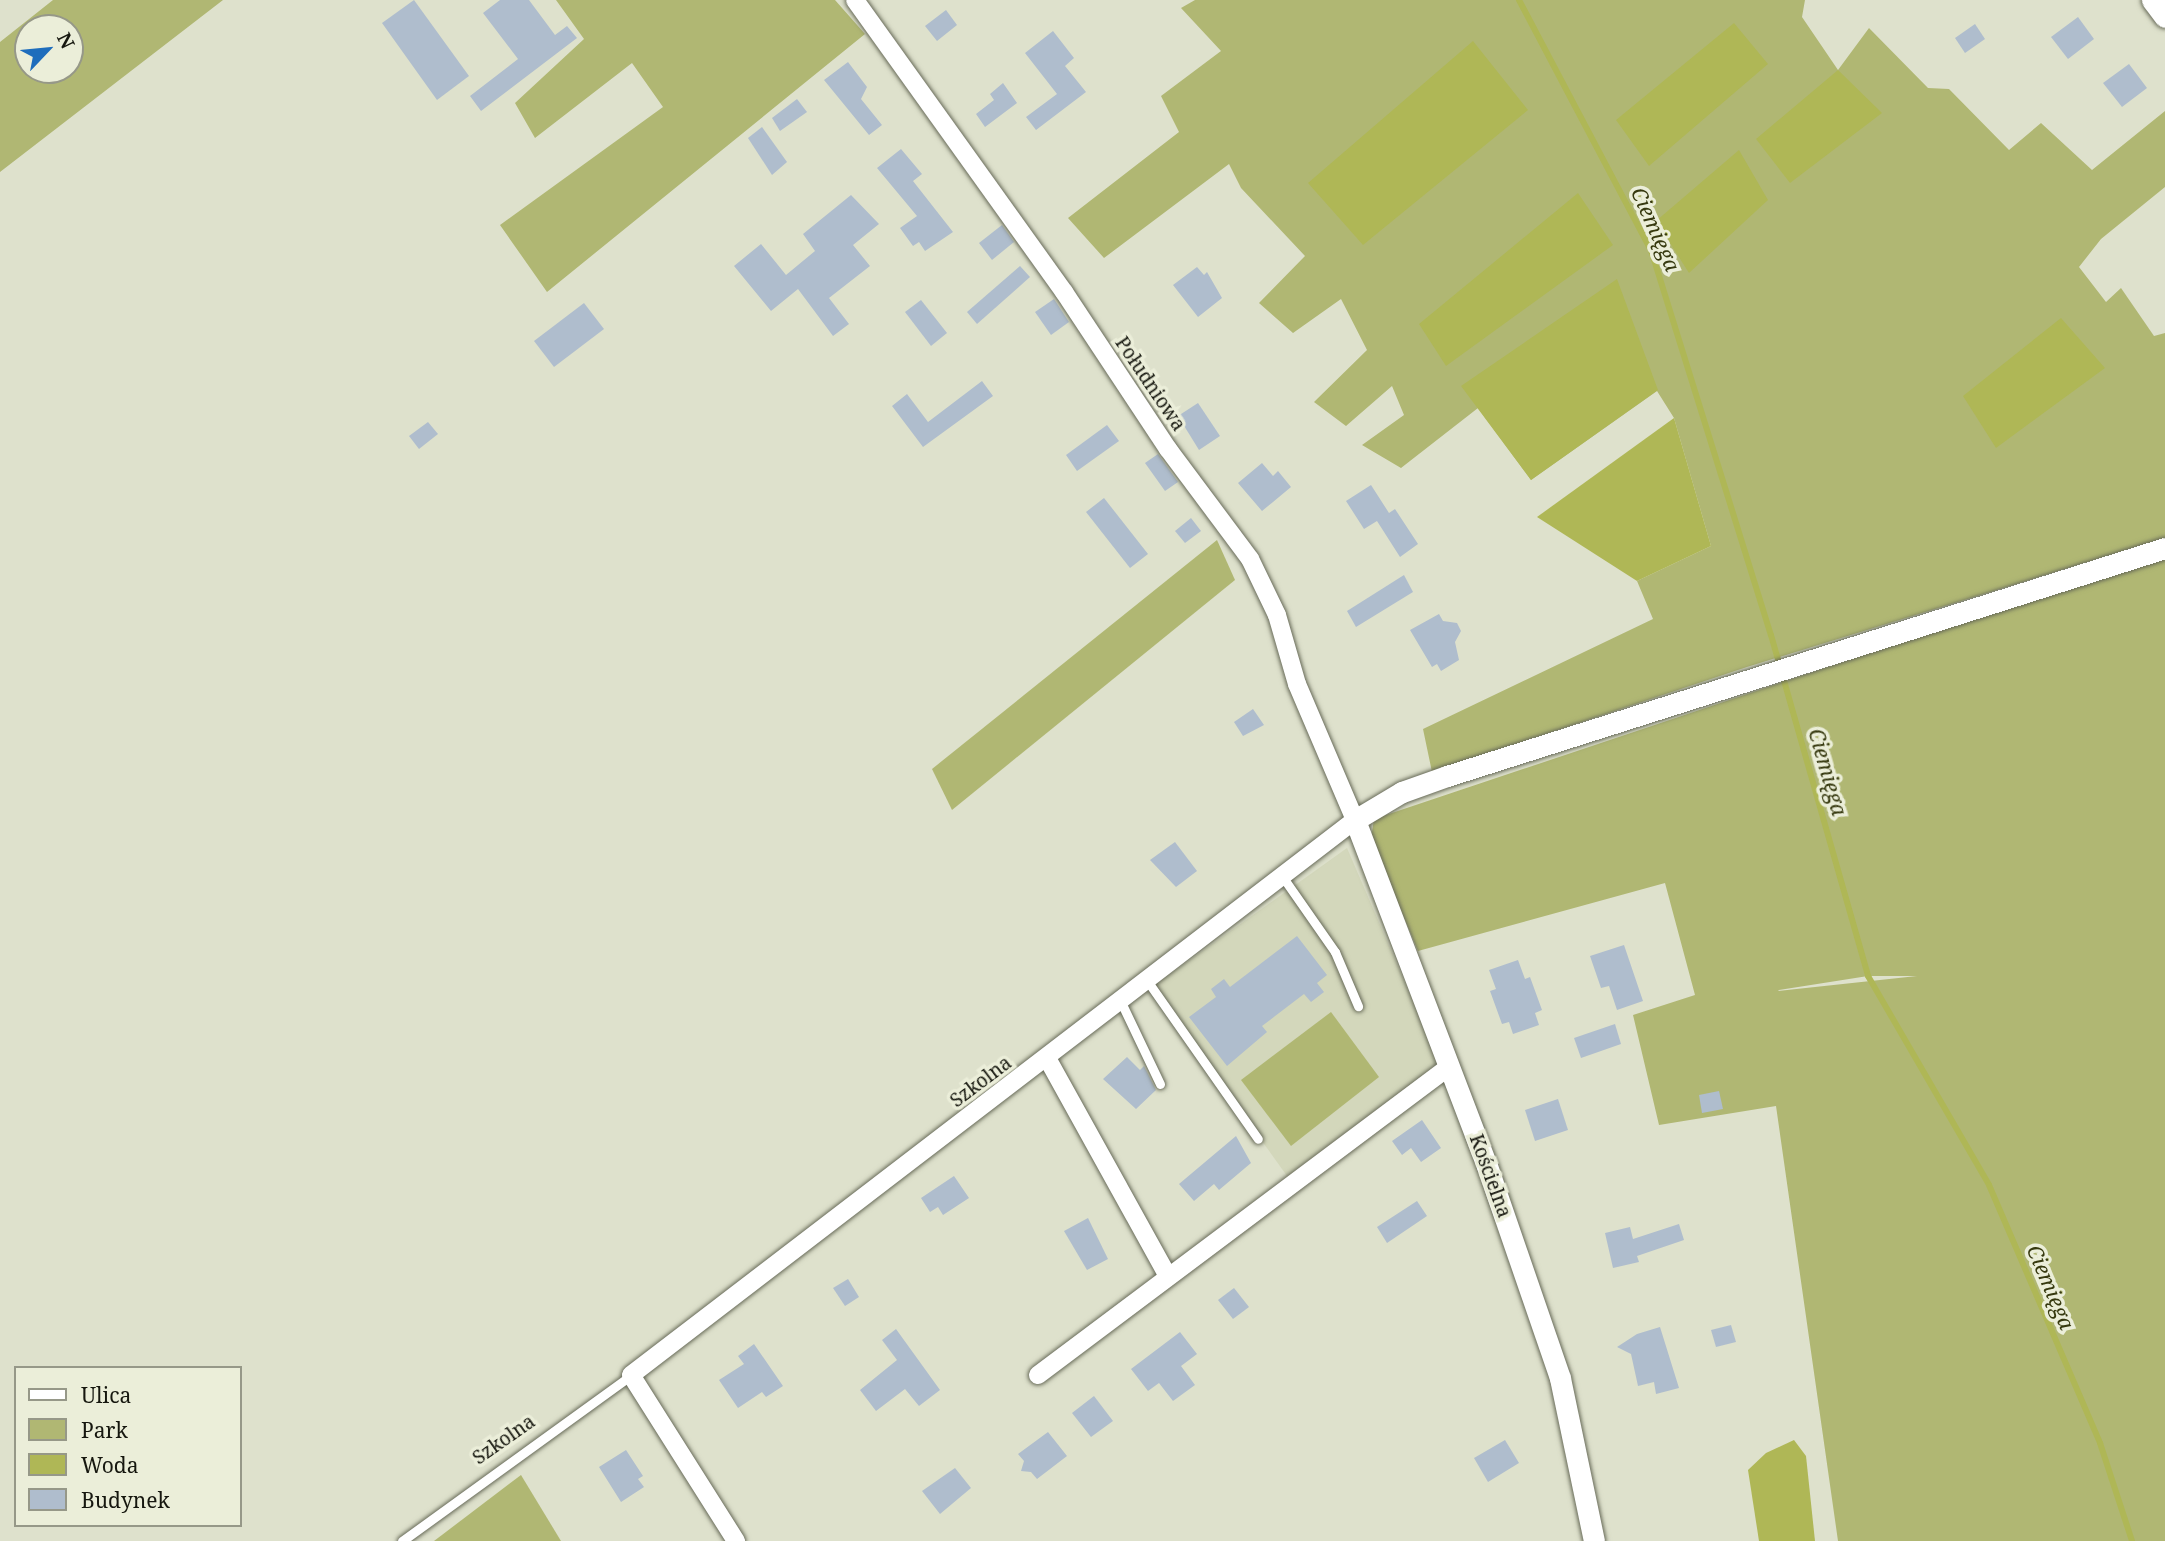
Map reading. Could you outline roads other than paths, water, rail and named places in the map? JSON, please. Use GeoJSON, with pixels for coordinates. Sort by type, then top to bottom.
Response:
{"type":"FeatureCollection","features":[{"type":"Feature","properties":{"kind":"street","name":"Południowa"},"geometry":{"type":"LineString","coordinates":[[855,0],[1064,292],[1168,449],[1250,559],[1277,615],[1297,684],[1355,820]]}},
{"type":"Feature","properties":{"kind":"street"},"geometry":{"type":"LineString","coordinates":[[2151,0],[2165,17]]}},
{"type":"Feature","properties":{"kind":"street"},"geometry":{"type":"LineString","coordinates":[[1355,820],[1402,792],[1812,658],[2165,548]]}},
{"type":"Feature","properties":{"kind":"street","name":"Szkolna"},"geometry":{"type":"LineString","coordinates":[[631,1376],[1355,820]]}},
{"type":"Feature","properties":{"kind":"street","name":"Kościelna"},"geometry":{"type":"LineString","coordinates":[[1355,820],[1450,1066],[1560,1378],[1594,1541]]}},
{"type":"Feature","properties":{"kind":"street"},"geometry":{"type":"LineString","coordinates":[[1047,1058],[1168,1276]]}},
{"type":"Feature","properties":{"kind":"street"},"geometry":{"type":"LineString","coordinates":[[1038,1375],[1450,1066]]}},
{"type":"Feature","properties":{"kind":"street"},"geometry":{"type":"LineString","coordinates":[[631,1376],[736,1541]]}},
{"type":"Feature","properties":{"kind":"lane"},"geometry":{"type":"LineString","coordinates":[[1282,876],[1335,952],[1358,1006]]}},
{"type":"Feature","properties":{"kind":"lane"},"geometry":{"type":"LineString","coordinates":[[1146,979],[1258,1139]]}},
{"type":"Feature","properties":{"kind":"lane"},"geometry":{"type":"LineString","coordinates":[[1120,1000],[1160,1084]]}},
{"type":"Feature","properties":{"kind":"lane","name":"Szkolna"},"geometry":{"type":"LineString","coordinates":[[402,1541],[631,1376]]}},
{"type":"Feature","properties":{"kind":"water"},"geometry":{"type":"Polygon","coordinates":[[[1734,23],[1768,64],[1649,166],[1616,120],[1734,23]]]}},
{"type":"Feature","properties":{"kind":"water"},"geometry":{"type":"Polygon","coordinates":[[[1473,41],[1528,110],[1363,245],[1308,183],[1473,41]]]}},
{"type":"Feature","properties":{"kind":"water"},"geometry":{"type":"Polygon","coordinates":[[[1838,70],[1882,113],[1790,183],[1756,139],[1838,70]]]}},
{"type":"Feature","properties":{"kind":"water"},"geometry":{"type":"Polygon","coordinates":[[[1739,150],[1768,200],[1689,273],[1656,221],[1739,150]]]}},
{"type":"Feature","properties":{"kind":"water"},"geometry":{"type":"Polygon","coordinates":[[[1578,193],[1613,245],[1446,366],[1419,324],[1578,193]]]}},
{"type":"Feature","properties":{"kind":"water"},"geometry":{"type":"Polygon","coordinates":[[[1617,279],[1658,390],[1531,480],[1461,386],[1617,279]]]}},
{"type":"Feature","properties":{"kind":"water"},"geometry":{"type":"Polygon","coordinates":[[[2061,318],[2105,368],[1996,448],[1963,396],[2061,318]]]}},
{"type":"Feature","properties":{"kind":"water"},"geometry":{"type":"Polygon","coordinates":[[[1674,418],[1711,546],[1637,581],[1537,517],[1674,418]]]}},
{"type":"Feature","properties":{"kind":"water"},"geometry":{"type":"Polygon","coordinates":[[[1794,1440],[1806,1456],[1815,1541],[1759,1541],[1748,1470],[1766,1453],[1794,1440]]]}},
{"type":"Feature","properties":{"kind":"waterway","name":"Ciemięga"},"geometry":{"type":"LineString","coordinates":[[1519,0],[1651,250],[1771,635],[1868,976],[1989,1185],[2100,1443],[2132,1541]]}}]}
